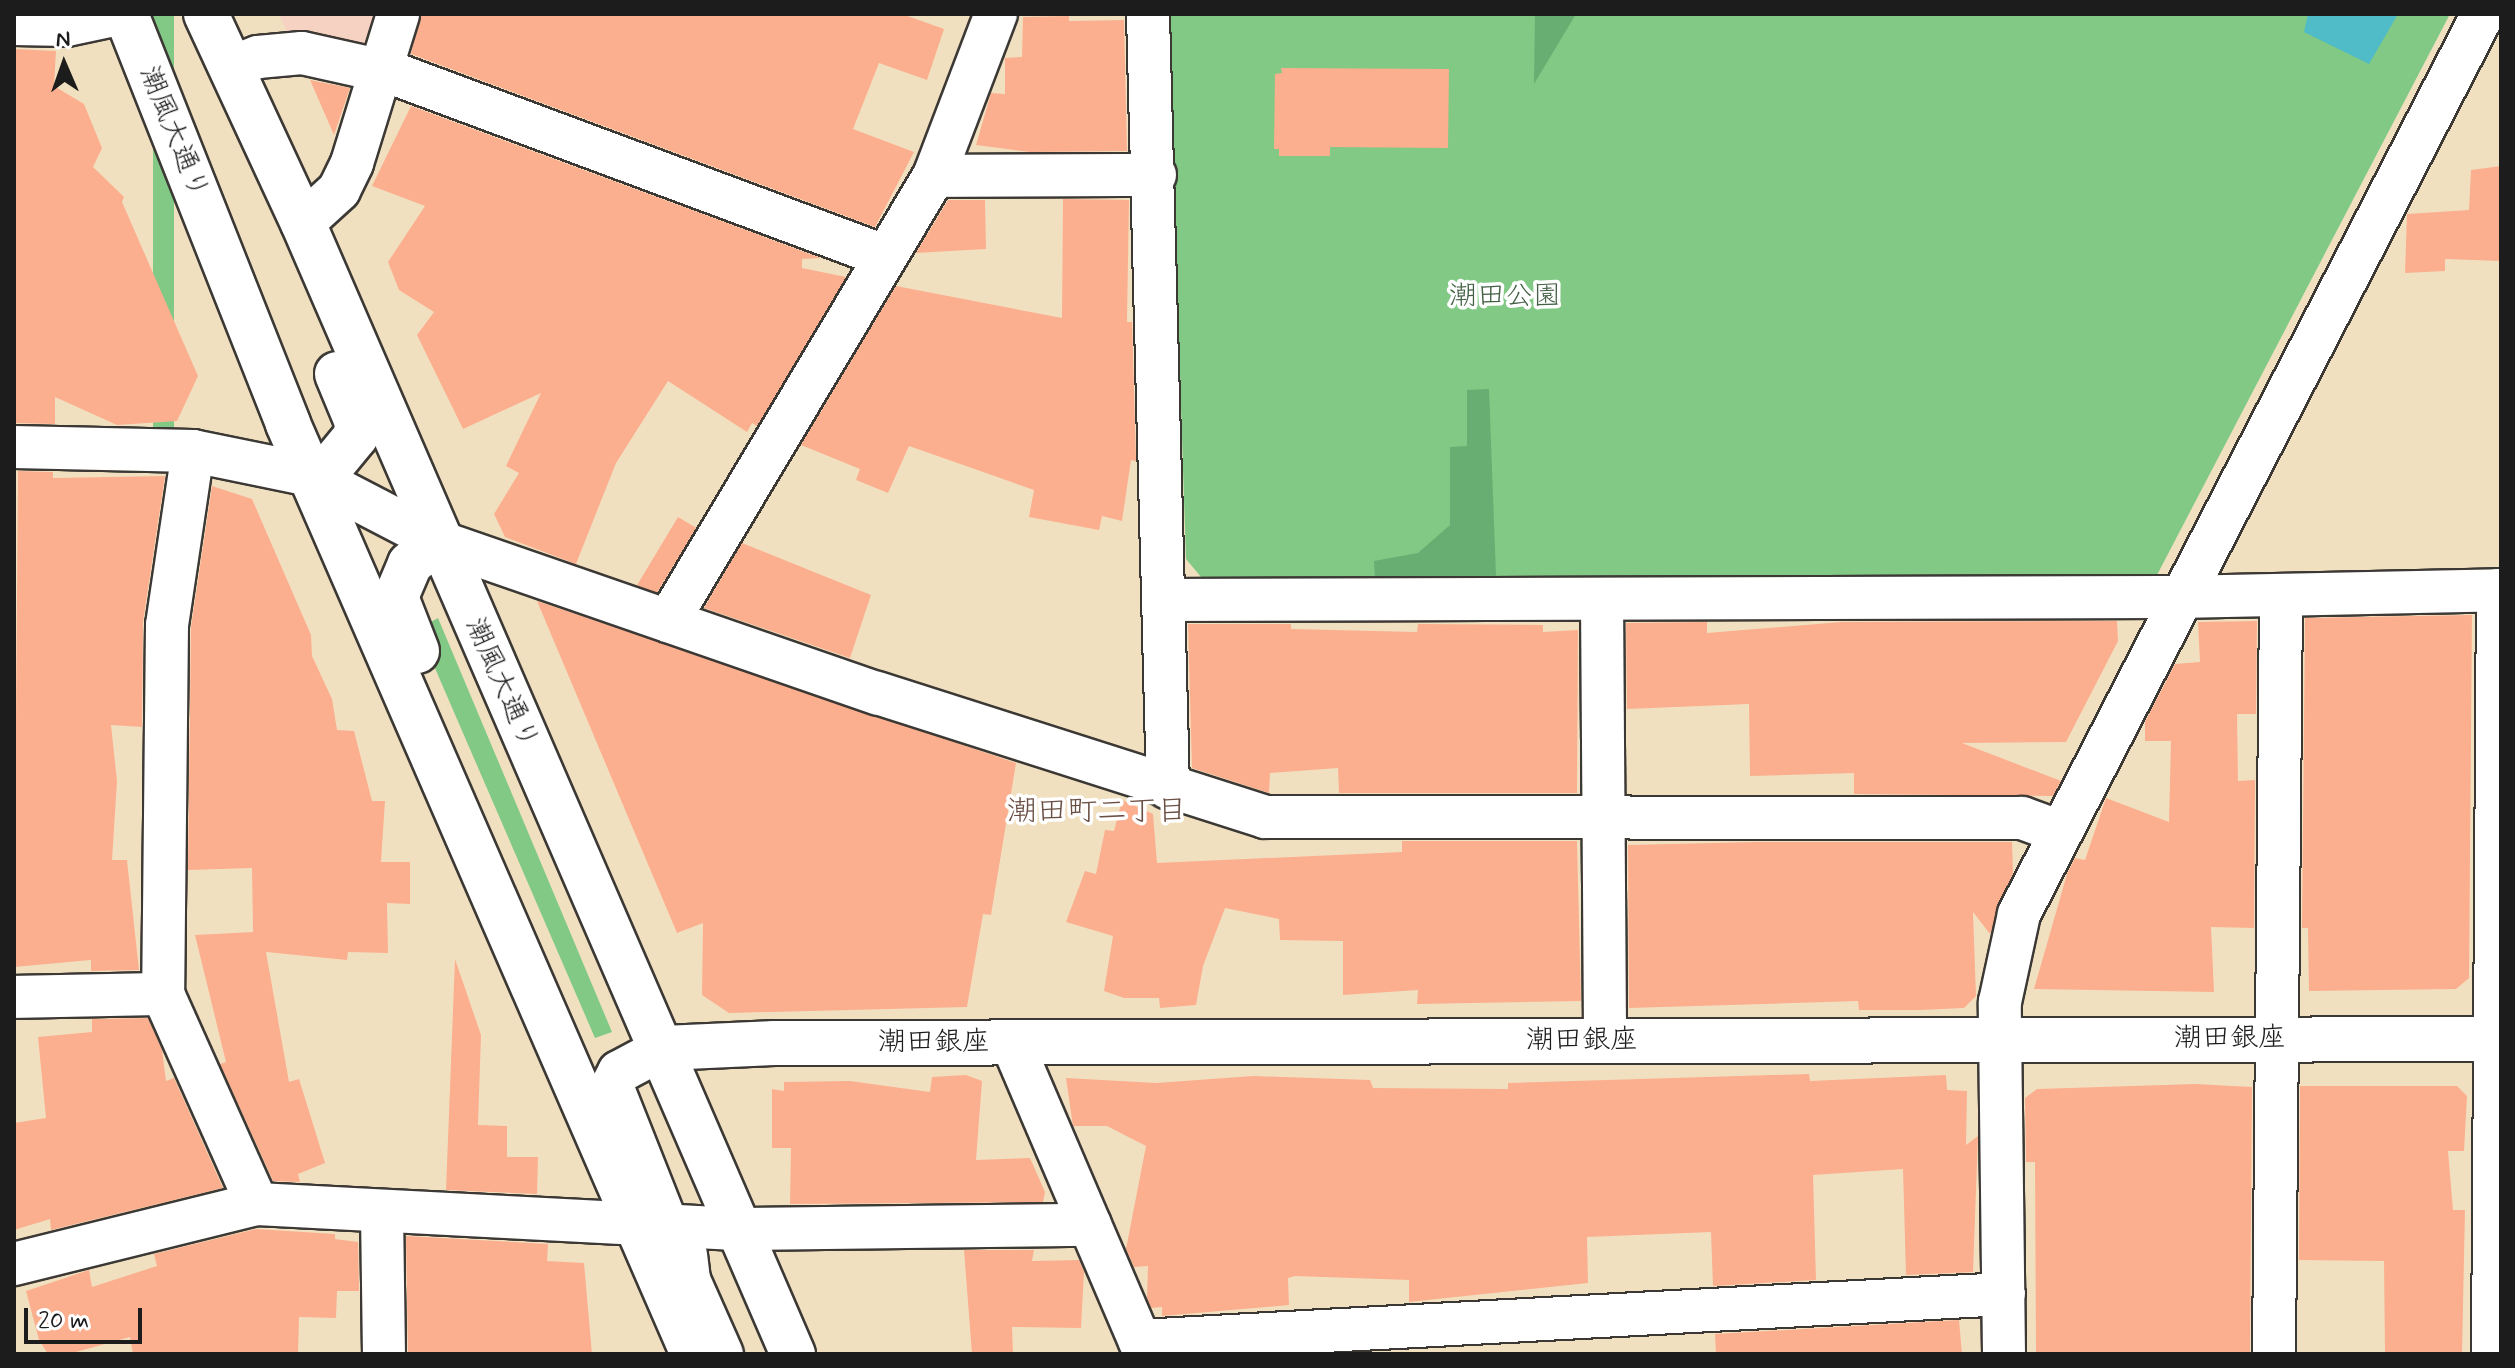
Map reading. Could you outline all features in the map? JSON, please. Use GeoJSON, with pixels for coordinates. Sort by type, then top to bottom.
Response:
{"type":"FeatureCollection","features":[{"type":"Feature","properties":{"kind":"street"},"geometry":{"type":"LineString","coordinates":[[14,24],[67,25],[119,14]]}},
{"type":"Feature","properties":{"kind":"street","name":"潮風大通り"},"geometry":{"type":"LineString","coordinates":[[126,14],[310,475],[571,1072],[651,1222],[693,1354]]}},
{"type":"Feature","properties":{"kind":"street","name":"潮風大通り"},"geometry":{"type":"LineString","coordinates":[[206,14],[303,223],[437,541],[664,1048],[786,1342]]}},
{"type":"Feature","properties":{"kind":"street"},"geometry":{"type":"LineString","coordinates":[[303,223],[339,190],[398,14]]}},
{"type":"Feature","properties":{"kind":"street"},"geometry":{"type":"LineString","coordinates":[[668,621],[934,176],[996,14]]}},
{"type":"Feature","properties":{"kind":"street"},"geometry":{"type":"LineString","coordinates":[[1148,14],[1155,175],[1168,788]]}},
{"type":"Feature","properties":{"kind":"street"},"geometry":{"type":"LineString","coordinates":[[2004,1354],[2000,1040],[2004,972],[2019,914],[2178,597],[2483,14]]}},
{"type":"Feature","properties":{"kind":"street"},"geometry":{"type":"LineString","coordinates":[[310,475],[328,470],[346,455],[357,422],[231,121],[232,67],[258,57],[302,53],[379,71],[884,256]]}},
{"type":"Feature","properties":{"kind":"street"},"geometry":{"type":"LineString","coordinates":[[934,176],[1155,175]]}},
{"type":"Feature","properties":{"kind":"street"},"geometry":{"type":"LineString","coordinates":[[14,447],[193,451],[310,475],[437,541],[1168,788],[1265,817],[2022,818],[2058,831]]}},
{"type":"Feature","properties":{"kind":"street"},"geometry":{"type":"LineString","coordinates":[[193,451],[167,625],[163,994],[257,1204]]}},
{"type":"Feature","properties":{"kind":"street"},"geometry":{"type":"LineString","coordinates":[[437,541],[410,564],[396,597],[494,829],[516,943]]}},
{"type":"Feature","properties":{"kind":"street"},"geometry":{"type":"LineString","coordinates":[[1163,600],[2178,597],[2499,590],[2498,1039],[2493,1354]]}},
{"type":"Feature","properties":{"kind":"street"},"geometry":{"type":"LineString","coordinates":[[2274,1354],[2281,596]]}},
{"type":"Feature","properties":{"kind":"street"},"geometry":{"type":"LineString","coordinates":[[1602,599],[1605,1041]]}},
{"type":"Feature","properties":{"kind":"street"},"geometry":{"type":"LineString","coordinates":[[14,997],[163,994]]}},
{"type":"Feature","properties":{"kind":"street","name":"潮田銀座"},"geometry":{"type":"LineString","coordinates":[[664,1048],[1012,1043],[2498,1039]]}},
{"type":"Feature","properties":{"kind":"street"},"geometry":{"type":"LineString","coordinates":[[1012,1043],[1143,1347],[2004,1294]]}},
{"type":"Feature","properties":{"kind":"street"},"geometry":{"type":"LineString","coordinates":[[571,1072],[664,1048]]}},
{"type":"Feature","properties":{"kind":"street"},"geometry":{"type":"LineString","coordinates":[[664,1048],[619,1072],[612,1086],[651,1222],[689,1280],[722,1354]]}},
{"type":"Feature","properties":{"kind":"street"},"geometry":{"type":"LineString","coordinates":[[14,1264],[257,1204],[740,1229]]}},
{"type":"Feature","properties":{"kind":"street"},"geometry":{"type":"LineString","coordinates":[[382,1212],[384,1354]]}},
{"type":"Feature","properties":{"kind":"street"},"geometry":{"type":"LineString","coordinates":[[689,1280],[688,1240],[700,1233],[740,1229],[1090,1225]]}},
{"type":"Feature","properties":{"kind":"shaded area"},"geometry":{"type":"Polygon","coordinates":[[[279,14],[382,14],[370,55],[289,37],[279,14]]]}},
{"type":"Feature","properties":{"kind":"green space"},"geometry":{"type":"Polygon","coordinates":[[[153,14],[174,14],[174,463],[153,463],[153,14]]]}},
{"type":"Feature","properties":{"kind":"green space","name":"潮田公園"},"geometry":{"type":"Polygon","coordinates":[[[1168,14],[2450,14],[2157,575],[1206,583],[1186,559],[1168,14]]]}},
{"type":"Feature","properties":{"kind":"green space"},"geometry":{"type":"Polygon","coordinates":[[[1535,14],[1576,14],[1534,84],[1535,14]]]}},
{"type":"Feature","properties":{"kind":"green space"},"geometry":{"type":"Polygon","coordinates":[[[1489,389],[1496,576],[1375,578],[1374,561],[1418,553],[1450,525],[1450,447],[1467,446],[1467,390],[1489,389]]]}},
{"type":"Feature","properties":{"kind":"green space"},"geometry":{"type":"Polygon","coordinates":[[[438,618],[612,1032],[595,1038],[418,629],[438,618]]]}},
{"type":"Feature","properties":{"kind":"water"},"geometry":{"type":"Polygon","coordinates":[[[2308,14],[2398,14],[2369,64],[2304,32],[2308,14]]]}},
{"type":"Feature","properties":{"kind":"building"},"geometry":{"type":"Polygon","coordinates":[[[421,14],[902,14],[944,29],[927,80],[879,63],[853,129],[914,152],[875,227],[411,54],[421,14]]]}},
{"type":"Feature","properties":{"kind":"building"},"geometry":{"type":"Polygon","coordinates":[[[1069,16],[1069,21],[1124,20],[1127,151],[1030,152],[976,145],[991,93],[1005,94],[1005,58],[1022,57],[1023,17],[1069,16]]]}},
{"type":"Feature","properties":{"kind":"building"},"geometry":{"type":"Polygon","coordinates":[[[14,49],[56,51],[54,86],[84,104],[102,148],[93,167],[124,197],[122,202],[198,376],[177,421],[117,425],[55,397],[55,424],[14,423],[14,49]]]}},
{"type":"Feature","properties":{"kind":"building"},"geometry":{"type":"Polygon","coordinates":[[[1281,68],[1449,69],[1448,148],[1330,147],[1330,156],[1279,156],[1279,149],[1274,149],[1275,74],[1282,73],[1281,68]]]}},
{"type":"Feature","properties":{"kind":"building"},"geometry":{"type":"Polygon","coordinates":[[[310,80],[350,88],[334,135],[310,80]]]}},
{"type":"Feature","properties":{"kind":"building"},"geometry":{"type":"Polygon","coordinates":[[[411,106],[821,258],[802,259],[802,268],[846,277],[757,426],[752,423],[747,432],[668,381],[616,463],[576,564],[505,537],[494,514],[519,473],[506,466],[541,393],[463,429],[417,335],[434,312],[399,290],[388,262],[425,206],[372,186],[411,106]]]}},
{"type":"Feature","properties":{"kind":"building"},"geometry":{"type":"Polygon","coordinates":[[[2501,166],[2501,261],[2445,259],[2445,271],[2405,273],[2407,214],[2469,210],[2471,170],[2501,166]]]}},
{"type":"Feature","properties":{"kind":"building"},"geometry":{"type":"Polygon","coordinates":[[[1063,199],[1129,200],[1127,322],[1132,322],[1136,461],[1131,460],[1122,521],[1102,516],[1099,530],[1029,517],[1034,490],[909,446],[888,493],[856,480],[860,469],[801,445],[896,286],[1062,318],[1063,199]]]}},
{"type":"Feature","properties":{"kind":"building"},"geometry":{"type":"Polygon","coordinates":[[[948,200],[985,200],[986,249],[916,253],[948,200]]]}},
{"type":"Feature","properties":{"kind":"building"},"geometry":{"type":"Polygon","coordinates":[[[18,471],[53,472],[53,478],[165,476],[143,622],[142,727],[111,725],[117,781],[112,860],[127,860],[139,970],[91,971],[91,960],[14,967],[18,471]]]}},
{"type":"Feature","properties":{"kind":"building"},"geometry":{"type":"Polygon","coordinates":[[[212,486],[252,499],[311,635],[312,656],[332,699],[337,730],[354,731],[372,801],[385,801],[381,862],[410,862],[410,904],[387,903],[388,953],[348,952],[347,960],[266,952],[289,1082],[299,1079],[325,1163],[298,1174],[300,1182],[273,1181],[220,1064],[226,1062],[195,935],[253,932],[252,868],[188,870],[191,627],[212,486]]]}},
{"type":"Feature","properties":{"kind":"building"},"geometry":{"type":"Polygon","coordinates":[[[678,517],[696,528],[655,596],[637,585],[678,517]]]}},
{"type":"Feature","properties":{"kind":"building"},"geometry":{"type":"Polygon","coordinates":[[[742,543],[871,595],[850,658],[704,608],[742,543]]]}},
{"type":"Feature","properties":{"kind":"building"},"geometry":{"type":"Polygon","coordinates":[[[537,601],[1016,763],[991,915],[983,914],[967,1007],[729,1013],[702,995],[703,923],[677,933],[537,601]]]}},
{"type":"Feature","properties":{"kind":"building"},"geometry":{"type":"Polygon","coordinates":[[[2472,615],[2469,978],[2456,989],[2309,991],[2308,928],[2302,928],[2305,618],[2472,615]]]}},
{"type":"Feature","properties":{"kind":"building"},"geometry":{"type":"Polygon","coordinates":[[[2117,621],[2118,641],[2066,742],[1962,743],[2061,781],[2053,796],[1854,794],[1854,773],[1750,776],[1749,704],[1627,709],[1626,623],[1707,622],[1707,633],[1842,622],[2117,621]]]}},
{"type":"Feature","properties":{"kind":"building"},"geometry":{"type":"Polygon","coordinates":[[[2257,621],[2256,714],[2237,714],[2238,781],[2255,780],[2254,928],[2211,927],[2214,992],[2034,989],[2067,874],[2075,858],[2085,860],[2106,798],[2169,822],[2171,741],[2145,741],[2145,722],[2175,664],[2200,662],[2198,622],[2257,621]]]}},
{"type":"Feature","properties":{"kind":"building"},"geometry":{"type":"Polygon","coordinates":[[[1188,624],[1291,624],[1291,629],[1417,632],[1418,624],[1543,625],[1543,632],[1578,630],[1577,793],[1339,793],[1338,768],[1270,773],[1269,793],[1192,768],[1188,624]]]}},
{"type":"Feature","properties":{"kind":"building"},"geometry":{"type":"Polygon","coordinates":[[[1122,800],[1153,814],[1157,863],[1402,852],[1402,841],[1577,841],[1581,1001],[1417,1004],[1418,990],[1343,995],[1343,941],[1280,940],[1279,919],[1225,908],[1203,966],[1196,1005],[1160,1008],[1159,998],[1124,998],[1104,991],[1113,936],[1066,922],[1085,871],[1096,874],[1105,830],[1114,831],[1122,800]]]}},
{"type":"Feature","properties":{"kind":"building"},"geometry":{"type":"Polygon","coordinates":[[[2012,842],[2013,873],[1990,934],[1973,912],[1976,996],[1964,1008],[1920,1010],[1859,1010],[1858,1001],[1629,1008],[1628,845],[2012,842]]]}},
{"type":"Feature","properties":{"kind":"building"},"geometry":{"type":"Polygon","coordinates":[[[455,959],[481,1035],[478,1125],[507,1126],[507,1157],[538,1157],[537,1194],[446,1190],[455,959]]]}},
{"type":"Feature","properties":{"kind":"building"},"geometry":{"type":"Polygon","coordinates":[[[148,1018],[162,1050],[166,1081],[174,1078],[223,1188],[51,1230],[50,1219],[14,1230],[14,1123],[46,1118],[38,1037],[92,1032],[92,1019],[148,1018]]]}},
{"type":"Feature","properties":{"kind":"building"},"geometry":{"type":"Polygon","coordinates":[[[1809,1074],[1810,1081],[1946,1075],[1947,1090],[1967,1091],[1966,1145],[1978,1136],[1973,1272],[1906,1275],[1903,1169],[1813,1175],[1816,1280],[1713,1286],[1711,1232],[1587,1237],[1588,1283],[1409,1302],[1409,1280],[1295,1276],[1288,1278],[1289,1305],[1162,1316],[1162,1307],[1151,1308],[1147,1299],[1148,1266],[1134,1267],[1126,1249],[1146,1146],[1107,1126],[1073,1126],[1066,1078],[1156,1083],[1253,1076],[1370,1080],[1373,1088],[1508,1089],[1508,1083],[1809,1074]]]}},
{"type":"Feature","properties":{"kind":"building"},"geometry":{"type":"Polygon","coordinates":[[[966,1075],[982,1081],[976,1160],[1030,1158],[1045,1192],[1043,1202],[790,1204],[791,1148],[772,1148],[772,1089],[784,1091],[784,1082],[850,1081],[930,1092],[932,1077],[966,1075]]]}},
{"type":"Feature","properties":{"kind":"building"},"geometry":{"type":"Polygon","coordinates":[[[2196,1084],[2252,1087],[2250,1354],[2036,1353],[2035,1162],[2026,1162],[2025,1098],[2037,1089],[2196,1084]]]}},
{"type":"Feature","properties":{"kind":"building"},"geometry":{"type":"Polygon","coordinates":[[[2300,1086],[2457,1086],[2467,1096],[2464,1151],[2448,1151],[2453,1210],[2465,1210],[2462,1354],[2385,1354],[2384,1261],[2299,1260],[2300,1086]]]}},
{"type":"Feature","properties":{"kind":"building"},"geometry":{"type":"Polygon","coordinates":[[[256,1229],[335,1234],[335,1239],[358,1242],[359,1291],[337,1291],[336,1318],[299,1317],[298,1354],[133,1354],[130,1337],[69,1354],[48,1354],[39,1340],[26,1291],[89,1270],[92,1287],[157,1266],[154,1254],[256,1229]]]}},
{"type":"Feature","properties":{"kind":"building"},"geometry":{"type":"Polygon","coordinates":[[[406,1236],[548,1244],[547,1261],[584,1263],[592,1354],[408,1354],[406,1236]]]}},
{"type":"Feature","properties":{"kind":"building"},"geometry":{"type":"Polygon","coordinates":[[[964,1250],[1034,1250],[1032,1261],[1079,1260],[1084,1272],[1081,1328],[1012,1327],[1013,1354],[972,1354],[964,1250]]]}},
{"type":"Feature","properties":{"kind":"building"},"geometry":{"type":"Polygon","coordinates":[[[1959,1320],[1962,1354],[1716,1354],[1715,1334],[1959,1320]]]}},
{"type":"Feature","properties":{"kind":"district","name":"潮田町二丁目"},"geometry":{"type":"Point","coordinates":[1097,812]}}]}
